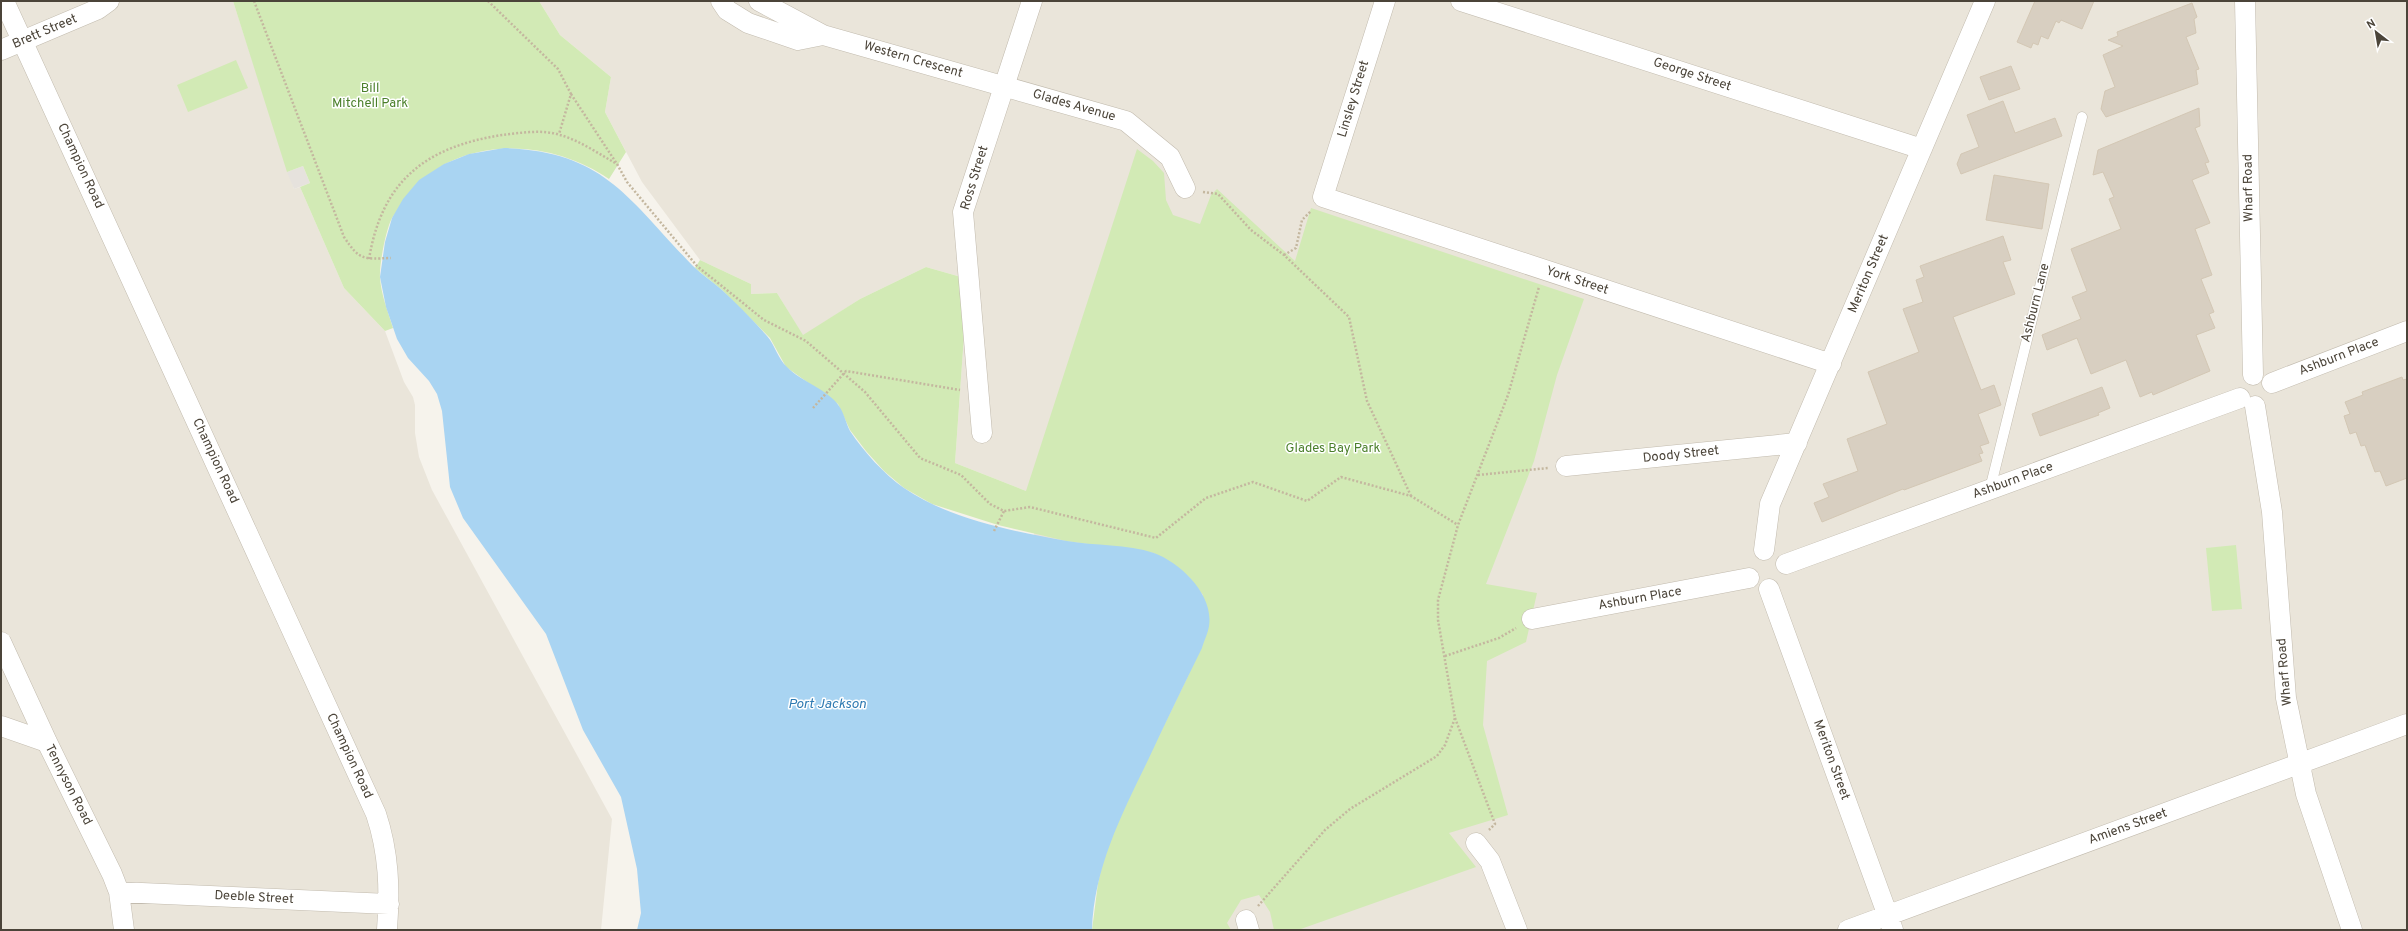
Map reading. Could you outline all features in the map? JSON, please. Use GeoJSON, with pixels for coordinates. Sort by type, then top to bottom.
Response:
{"type":"FeatureCollection","features":[{"type":"Feature","properties":{"kind":"street","name":"Champion Road"},"geometry":{"type":"LineString","coordinates":[[4,1],[376,814],[384,838],[387,859],[389,904],[387,930]]}},
{"type":"Feature","properties":{"kind":"street","name":"Brett Street"},"geometry":{"type":"LineString","coordinates":[[1,50],[98,9],[109,1]]}},
{"type":"Feature","properties":{"kind":"street","name":"Western Crescent"},"geometry":{"type":"LineString","coordinates":[[721,1],[727,10],[748,23],[791,38],[798,40],[823,35]]}},
{"type":"Feature","properties":{"kind":"street","name":"Western Crescent"},"geometry":{"type":"LineString","coordinates":[[759,1],[823,35],[1003,86]]}},
{"type":"Feature","properties":{"kind":"street","name":"Ross Street"},"geometry":{"type":"LineString","coordinates":[[982,433],[963,212],[1032,1]]}},
{"type":"Feature","properties":{"kind":"street","name":"Linsley Street"},"geometry":{"type":"LineString","coordinates":[[1323,197],[1385,1]]}},
{"type":"Feature","properties":{"kind":"street","name":"George Street"},"geometry":{"type":"LineString","coordinates":[[1461,1],[1922,149]]}},
{"type":"Feature","properties":{"kind":"street","name":"Meriton Street"},"geometry":{"type":"LineString","coordinates":[[1764,550],[1770,504],[1985,1]]}},
{"type":"Feature","properties":{"kind":"street","name":"Wharf Road"},"geometry":{"type":"LineString","coordinates":[[2245,1],[2254,375]]}},
{"type":"Feature","properties":{"kind":"street","name":"Glades Avenue"},"geometry":{"type":"LineString","coordinates":[[1003,86],[1126,121],[1170,157],[1185,188]]}},
{"type":"Feature","properties":{"kind":"street","name":"York Street"},"geometry":{"type":"LineString","coordinates":[[1323,197],[1831,364]]}},
{"type":"Feature","properties":{"kind":"street","name":"Ashburn Place"},"geometry":{"type":"LineString","coordinates":[[2272,383],[2407,331]]}},
{"type":"Feature","properties":{"kind":"street"},"geometry":{"type":"LineString","coordinates":[[2258,373],[2267,375],[2272,383],[2263,402],[2247,402],[2244,385],[2254,375],[2258,373]]}},
{"type":"Feature","properties":{"kind":"street","name":"Wharf Road"},"geometry":{"type":"LineString","coordinates":[[2247,402],[2272,512],[2286,698],[2298,764],[2306,794],[2352,930]]}},
{"type":"Feature","properties":{"kind":"street","name":"Ashburn Place"},"geometry":{"type":"LineString","coordinates":[[1786,564],[1990,489],[2247,402]]}},
{"type":"Feature","properties":{"kind":"street","name":"Doody Street"},"geometry":{"type":"LineString","coordinates":[[1566,466],[1797,443]]}},
{"type":"Feature","properties":{"kind":"street"},"geometry":{"type":"LineString","coordinates":[[1764,550],[1776,551],[1782,554],[1786,564],[1782,577],[1769,589],[1762,590],[1753,586],[1749,578],[1749,569],[1755,557],[1764,550]]}},
{"type":"Feature","properties":{"kind":"street","name":"Ashburn Place"},"geometry":{"type":"LineString","coordinates":[[1532,619],[1749,578]]}},
{"type":"Feature","properties":{"kind":"street","name":"Meriton Street"},"geometry":{"type":"LineString","coordinates":[[1769,589],[1890,923]]}},
{"type":"Feature","properties":{"kind":"street","name":"Tennyson Road"},"geometry":{"type":"LineString","coordinates":[[1,642],[47,742],[102,852],[119,892],[124,930]]}},
{"type":"Feature","properties":{"kind":"street","name":"Amiens Street"},"geometry":{"type":"LineString","coordinates":[[1848,930],[1890,923],[2298,764],[2407,724]]}},
{"type":"Feature","properties":{"kind":"street"},"geometry":{"type":"LineString","coordinates":[[1,726],[47,742]]}},
{"type":"Feature","properties":{"kind":"street"},"geometry":{"type":"LineString","coordinates":[[1476,843],[1490,861],[1517,930]]}},
{"type":"Feature","properties":{"kind":"street","name":"Deeble Street"},"geometry":{"type":"LineString","coordinates":[[119,892],[389,904]]}},
{"type":"Feature","properties":{"kind":"lane","name":"Ashburn Lane"},"geometry":{"type":"LineString","coordinates":[[1990,489],[2082,117]]}},
{"type":"Feature","properties":{"kind":"path"},"geometry":{"type":"LineString","coordinates":[[254,1],[344,237],[355,253],[369,259],[391,258]]}},
{"type":"Feature","properties":{"kind":"path"},"geometry":{"type":"LineString","coordinates":[[488,1],[558,69],[571,94],[617,164],[627,182],[697,266],[764,320],[806,341],[865,392],[920,458],[961,475],[990,504],[1004,511],[1030,507],[1156,538],[1206,498],[1253,482],[1307,501],[1341,477],[1411,496],[1458,525]]}},
{"type":"Feature","properties":{"kind":"path"},"geometry":{"type":"LineString","coordinates":[[559,134],[571,94]]}},
{"type":"Feature","properties":{"kind":"path"},"geometry":{"type":"LineString","coordinates":[[369,259],[373,233],[383,208],[396,187],[411,170],[444,152],[492,137],[524,132],[559,134],[617,164]]}},
{"type":"Feature","properties":{"kind":"path"},"geometry":{"type":"LineString","coordinates":[[1185,188],[1218,194],[1251,230],[1284,255],[1349,316],[1367,401],[1411,496]]}},
{"type":"Feature","properties":{"kind":"path"},"geometry":{"type":"LineString","coordinates":[[1284,255],[1296,248],[1302,220],[1323,197]]}},
{"type":"Feature","properties":{"kind":"path"},"geometry":{"type":"LineString","coordinates":[[1476,843],[1495,824],[1455,718],[1438,620],[1438,600],[1458,525],[1508,395],[1533,303],[1545,270]]}},
{"type":"Feature","properties":{"kind":"path"},"geometry":{"type":"LineString","coordinates":[[813,408],[846,371],[978,393]]}},
{"type":"Feature","properties":{"kind":"path"},"geometry":{"type":"LineString","coordinates":[[1478,475],[1566,466]]}},
{"type":"Feature","properties":{"kind":"path"},"geometry":{"type":"LineString","coordinates":[[994,531],[1004,511]]}},
{"type":"Feature","properties":{"kind":"path"},"geometry":{"type":"LineString","coordinates":[[1445,656],[1499,638],[1532,619]]}},
{"type":"Feature","properties":{"kind":"path"},"geometry":{"type":"LineString","coordinates":[[1248,925],[1320,836],[1350,809],[1437,756],[1445,745],[1455,718]]}},
{"type":"Feature","properties":{"kind":"shaded area"},"geometry":{"type":"Polygon","coordinates":[[[1,1],[233,1],[294,189],[300,187],[344,288],[385,331],[404,382],[413,397],[415,405],[415,433],[419,457],[432,490],[612,819],[601,930],[1,930],[1,1]]]}},
{"type":"Feature","properties":{"kind":"shaded area"},"geometry":{"type":"Polygon","coordinates":[[[539,1],[2407,1],[2407,930],[1109,930],[1026,491],[955,463],[968,279],[926,267],[860,299],[803,336],[777,293],[751,294],[751,284],[700,260],[642,182],[605,112],[611,77],[560,35],[539,1]]]}},
{"type":"Feature","properties":{"kind":"shaded area"},"geometry":{"type":"Polygon","coordinates":[[[303,166],[310,183],[294,189],[287,172],[303,166]]]}},
{"type":"Feature","properties":{"kind":"green space","name":"Bill Mitchell Park"},"geometry":{"type":"Polygon","coordinates":[[[233,1],[539,1],[560,35],[611,77],[605,112],[626,152],[609,179],[591,168],[571,159],[551,153],[529,149],[508,148],[486,150],[445,164],[432,174],[411,199],[397,212],[390,223],[385,238],[380,278],[383,297],[393,328],[385,331],[344,288],[300,187],[310,183],[303,166],[287,172],[233,1]]]}},
{"type":"Feature","properties":{"kind":"green space"},"geometry":{"type":"Polygon","coordinates":[[[236,60],[248,88],[188,112],[177,85],[236,60]]]}},
{"type":"Feature","properties":{"kind":"green space","name":"Glades Bay Park"},"geometry":{"type":"Polygon","coordinates":[[[1137,149],[1153,161],[1164,173],[1166,200],[1173,215],[1200,224],[1211,195],[1217,189],[1295,261],[1311,208],[1584,299],[1557,375],[1534,461],[1486,584],[1537,593],[1526,642],[1487,661],[1483,725],[1508,815],[1449,833],[1476,867],[1298,930],[1274,930],[1270,912],[1259,895],[1241,900],[1227,923],[1231,930],[1092,930],[1098,883],[1106,850],[1119,818],[1189,674],[1203,595],[1189,577],[1154,553],[1066,541],[998,525],[932,504],[904,488],[884,471],[866,451],[850,430],[838,404],[786,367],[770,338],[722,290],[695,268],[700,260],[751,284],[751,294],[777,293],[803,335],[860,299],[926,267],[968,279],[955,463],[1026,491],[1137,149]]]}},
{"type":"Feature","properties":{"kind":"green space"},"geometry":{"type":"Polygon","coordinates":[[[2236,545],[2242,609],[2212,611],[2206,548],[2236,545]]]}},
{"type":"Feature","properties":{"kind":"water","name":"Port Jackson"},"geometry":{"type":"Polygon","coordinates":[[[504,148],[538,151],[567,158],[591,169],[612,183],[632,200],[693,266],[722,290],[751,318],[770,340],[781,360],[787,367],[799,377],[822,390],[834,400],[839,406],[850,431],[862,447],[882,469],[904,488],[922,499],[942,508],[983,523],[1078,543],[1133,548],[1154,553],[1175,564],[1194,582],[1206,603],[1209,614],[1208,631],[1202,648],[1168,717],[1111,841],[1098,884],[1092,930],[637,930],[641,913],[637,869],[621,797],[583,730],[546,634],[463,518],[450,487],[442,411],[437,394],[429,381],[408,358],[397,339],[386,307],[380,277],[385,242],[392,218],[403,199],[419,180],[444,164],[469,154],[504,148]]]}},
{"type":"Feature","properties":{"kind":"building"},"geometry":{"type":"Polygon","coordinates":[[[2035,1],[2094,1],[2082,29],[2061,20],[2059,23],[2056,21],[2048,39],[2041,36],[2038,45],[2033,43],[2031,48],[2017,42],[2035,1]]]}},
{"type":"Feature","properties":{"kind":"building"},"geometry":{"type":"Polygon","coordinates":[[[2192,3],[2197,17],[2194,19],[2196,33],[2186,37],[2199,69],[2196,70],[2198,84],[2106,117],[2101,109],[2105,91],[2115,87],[2103,55],[2123,46],[2108,40],[2118,36],[2117,32],[2192,3]]]}},
{"type":"Feature","properties":{"kind":"building"},"geometry":{"type":"Polygon","coordinates":[[[2011,66],[2020,89],[1989,100],[1980,77],[2011,66]]]}},
{"type":"Feature","properties":{"kind":"building"},"geometry":{"type":"Polygon","coordinates":[[[2003,101],[2015,133],[2055,118],[2062,136],[1961,174],[1957,164],[1961,154],[1979,147],[1967,115],[2003,101]]]}},
{"type":"Feature","properties":{"kind":"building"},"geometry":{"type":"Polygon","coordinates":[[[2199,108],[2200,126],[2195,128],[2209,162],[2205,163],[2209,173],[2192,180],[2210,223],[2195,229],[2212,275],[2201,279],[2214,312],[2209,314],[2215,328],[2196,335],[2210,371],[2153,395],[2152,392],[2140,397],[2126,360],[2091,374],[2077,338],[2047,350],[2042,335],[2081,319],[2072,297],[2087,291],[2071,249],[2121,229],[2109,199],[2114,197],[2103,172],[2093,175],[2098,150],[2199,108]]]}},
{"type":"Feature","properties":{"kind":"building"},"geometry":{"type":"Polygon","coordinates":[[[1994,175],[2049,184],[2042,229],[1986,220],[1994,175]]]}},
{"type":"Feature","properties":{"kind":"building"},"geometry":{"type":"Polygon","coordinates":[[[2003,236],[2011,260],[2003,262],[2015,294],[1953,317],[1981,390],[1994,385],[2001,405],[1978,414],[1989,443],[1980,446],[1983,453],[1979,454],[1982,461],[1904,490],[1903,489],[1822,522],[1814,503],[1829,497],[1823,484],[1858,471],[1847,439],[1887,424],[1868,372],[1919,352],[1903,309],[1923,302],[1916,280],[1924,277],[1920,266],[2003,236]]]}},
{"type":"Feature","properties":{"kind":"building"},"geometry":{"type":"Polygon","coordinates":[[[2402,377],[2403,380],[2407,379],[2407,478],[2386,486],[2380,471],[2375,472],[2365,445],[2361,446],[2356,432],[2350,434],[2344,416],[2350,414],[2345,402],[2363,395],[2362,392],[2402,377]]]}},
{"type":"Feature","properties":{"kind":"building"},"geometry":{"type":"Polygon","coordinates":[[[2102,387],[2110,408],[2098,413],[2099,415],[2040,436],[2032,414],[2102,387]]]}}]}
